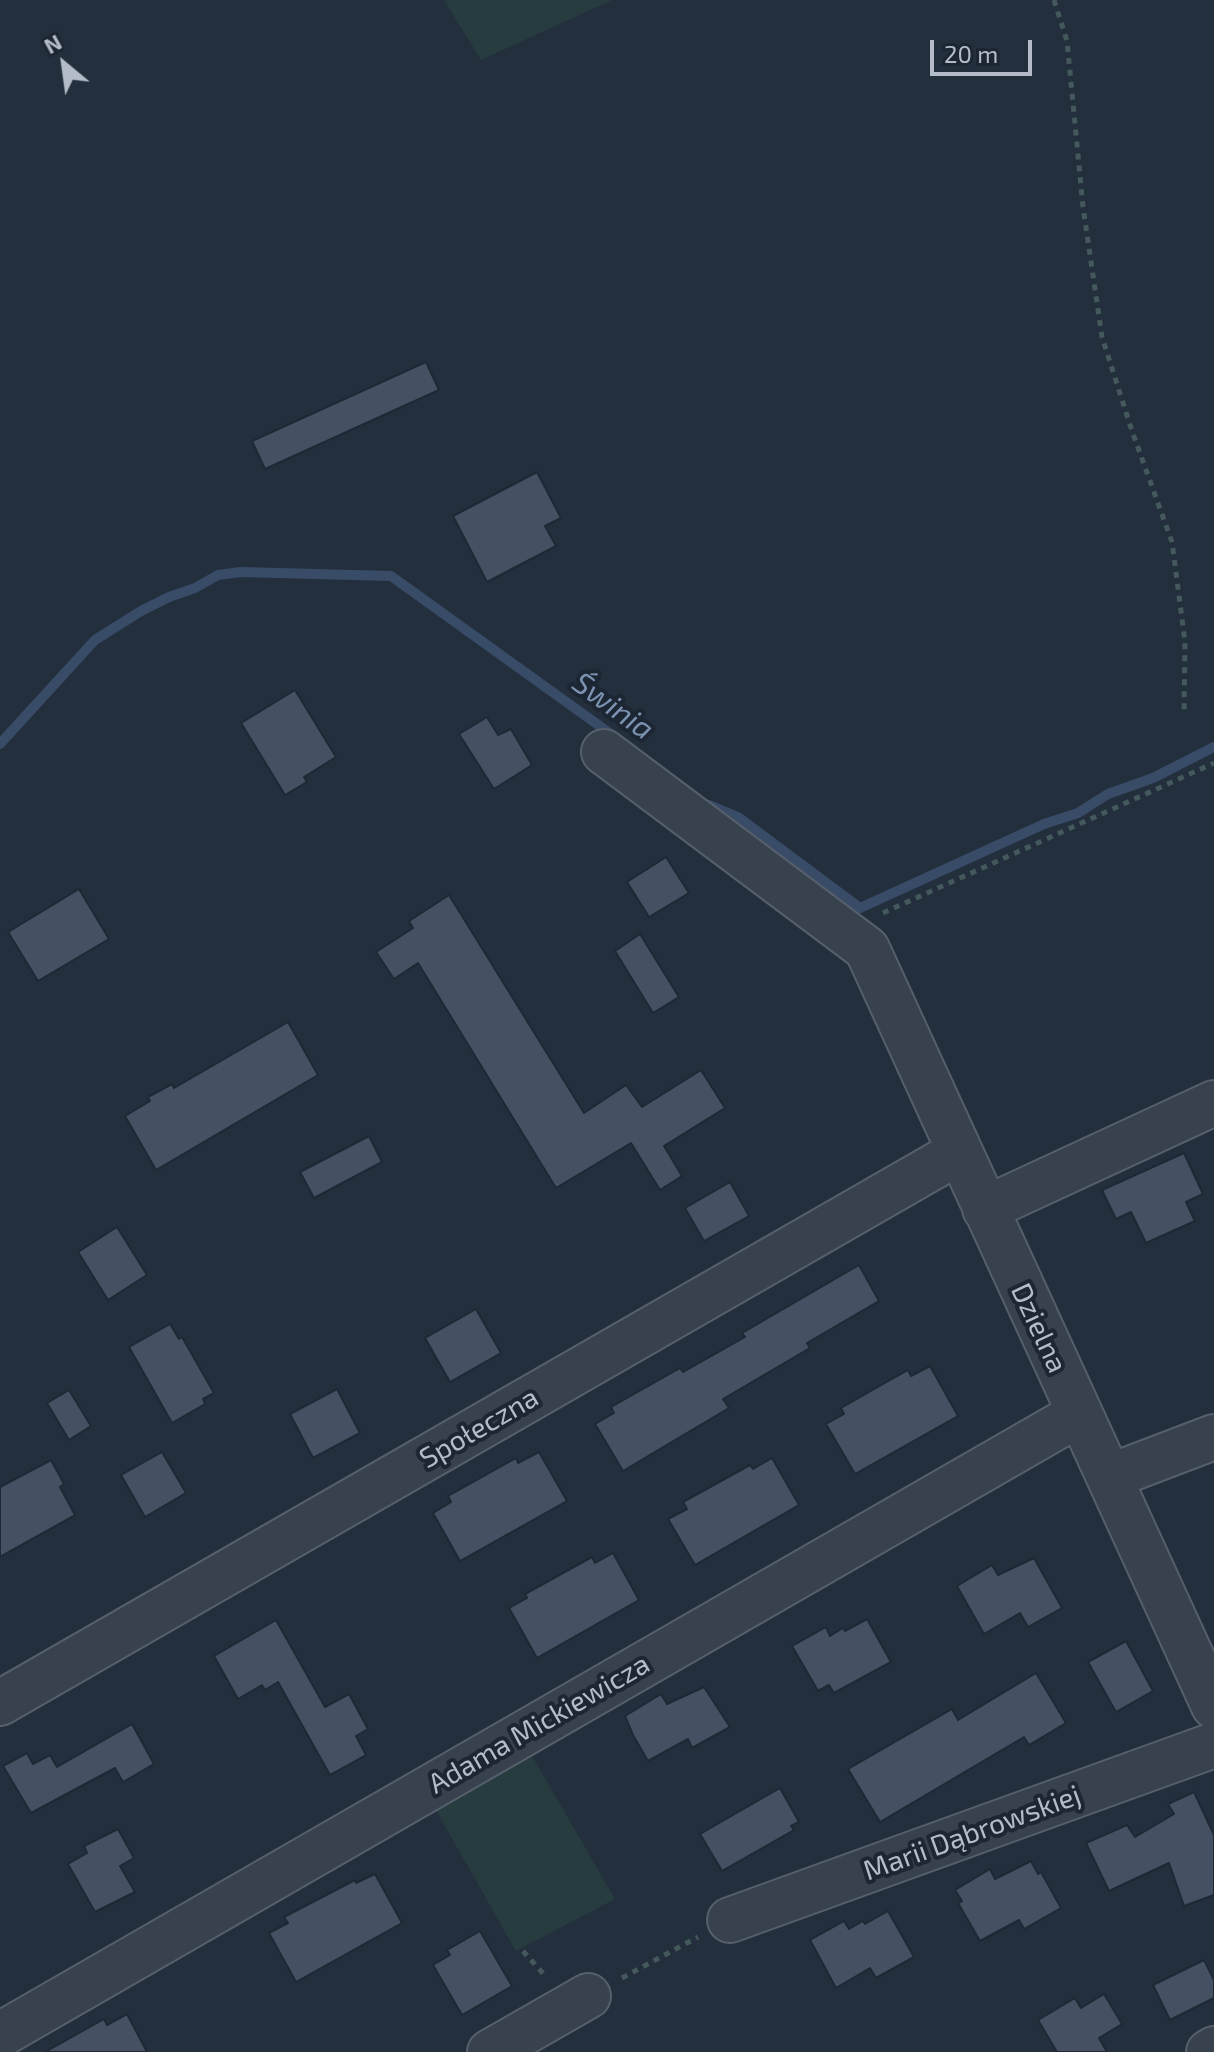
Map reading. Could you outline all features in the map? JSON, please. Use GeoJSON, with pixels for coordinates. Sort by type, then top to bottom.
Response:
{"type":"FeatureCollection","features":[{"type":"Feature","properties":{"kind":"street"},"geometry":{"type":"LineString","coordinates":[[604,752],[867,949]]}},
{"type":"Feature","properties":{"kind":"street","name":"Dzielna"},"geometry":{"type":"LineString","coordinates":[[867,949],[1214,1706]]}},
{"type":"Feature","properties":{"kind":"street"},"geometry":{"type":"LineString","coordinates":[[985,1209],[1214,1103]]}},
{"type":"Feature","properties":{"kind":"street","name":"Społeczna"},"geometry":{"type":"LineString","coordinates":[[0,1703],[959,1152]]}},
{"type":"Feature","properties":{"kind":"street","name":"Adama Mickiewicza"},"geometry":{"type":"LineString","coordinates":[[0,2035],[1079,1414]]}},
{"type":"Feature","properties":{"kind":"street"},"geometry":{"type":"LineString","coordinates":[[1109,1477],[1214,1437]]}},
{"type":"Feature","properties":{"kind":"street","name":"Marii Dąbrowskiej"},"geometry":{"type":"LineString","coordinates":[[730,1920],[1214,1745]]}},
{"type":"Feature","properties":{"kind":"street"},"geometry":{"type":"LineString","coordinates":[[490,2052],[588,1996]]}},
{"type":"Feature","properties":{"kind":"path"},"geometry":{"type":"LineString","coordinates":[[1054,0],[1067,41],[1083,207],[1102,337],[1172,542],[1185,642],[1184,714]]}},
{"type":"Feature","properties":{"kind":"path"},"geometry":{"type":"LineString","coordinates":[[867,949],[874,936],[874,917],[1214,763]]}},
{"type":"Feature","properties":{"kind":"path"},"geometry":{"type":"LineString","coordinates":[[588,1996],[730,1920]]}},
{"type":"Feature","properties":{"kind":"green space"},"geometry":{"type":"Polygon","coordinates":[[[444,0],[612,0],[481,60],[444,0]]]}},
{"type":"Feature","properties":{"kind":"green space"},"geometry":{"type":"Polygon","coordinates":[[[531,1754],[615,1899],[516,1951],[434,1807],[531,1754]]]}},
{"type":"Feature","properties":{"kind":"building"},"geometry":{"type":"Polygon","coordinates":[[[426,362],[439,390],[265,469],[252,441],[426,362]]]}},
{"type":"Feature","properties":{"kind":"building"},"geometry":{"type":"Polygon","coordinates":[[[537,472],[561,518],[545,526],[556,546],[487,582],[453,516],[537,472]]]}},
{"type":"Feature","properties":{"kind":"building"},"geometry":{"type":"Polygon","coordinates":[[[295,690],[336,757],[304,777],[307,782],[285,795],[241,723],[295,690]]]}},
{"type":"Feature","properties":{"kind":"building"},"geometry":{"type":"Polygon","coordinates":[[[487,717],[498,735],[511,729],[532,765],[494,789],[459,734],[487,717]]]}},
{"type":"Feature","properties":{"kind":"building"},"geometry":{"type":"Polygon","coordinates":[[[666,857],[689,893],[649,917],[627,882],[666,857]]]}},
{"type":"Feature","properties":{"kind":"building"},"geometry":{"type":"Polygon","coordinates":[[[79,889],[109,939],[38,981],[8,932],[79,889]]]}},
{"type":"Feature","properties":{"kind":"building"},"geometry":{"type":"Polygon","coordinates":[[[449,895],[584,1113],[626,1085],[642,1107],[701,1070],[725,1108],[664,1146],[682,1176],[660,1190],[631,1143],[556,1188],[418,963],[394,979],[376,952],[413,928],[409,921],[449,895]]]}},
{"type":"Feature","properties":{"kind":"building"},"geometry":{"type":"Polygon","coordinates":[[[640,934],[679,997],[653,1013],[615,951],[640,934]]]}},
{"type":"Feature","properties":{"kind":"building"},"geometry":{"type":"Polygon","coordinates":[[[288,1022],[318,1075],[156,1170],[125,1116],[150,1101],[148,1097],[172,1084],[174,1088],[288,1022]]]}},
{"type":"Feature","properties":{"kind":"building"},"geometry":{"type":"Polygon","coordinates":[[[369,1136],[382,1162],[314,1198],[300,1172],[369,1136]]]}},
{"type":"Feature","properties":{"kind":"building"},"geometry":{"type":"Polygon","coordinates":[[[1184,1153],[1203,1194],[1186,1202],[1195,1221],[1146,1243],[1131,1212],[1116,1219],[1102,1190],[1184,1153]]]}},
{"type":"Feature","properties":{"kind":"building"},"geometry":{"type":"Polygon","coordinates":[[[730,1182],[749,1216],[704,1241],[685,1208],[730,1182]]]}},
{"type":"Feature","properties":{"kind":"building"},"geometry":{"type":"Polygon","coordinates":[[[117,1227],[147,1275],[108,1300],[78,1252],[117,1227]]]}},
{"type":"Feature","properties":{"kind":"building"},"geometry":{"type":"Polygon","coordinates":[[[859,1265],[879,1301],[807,1343],[810,1348],[723,1399],[729,1408],[623,1471],[595,1424],[614,1413],[611,1407],[680,1368],[683,1372],[745,1337],[742,1333],[859,1265]]]}},
{"type":"Feature","properties":{"kind":"building"},"geometry":{"type":"Polygon","coordinates":[[[476,1309],[501,1353],[450,1382],[425,1338],[476,1309]]]}},
{"type":"Feature","properties":{"kind":"building"},"geometry":{"type":"Polygon","coordinates":[[[170,1324],[179,1339],[182,1337],[214,1393],[203,1399],[205,1404],[172,1423],[129,1347],[170,1324]]]}},
{"type":"Feature","properties":{"kind":"building"},"geometry":{"type":"Polygon","coordinates":[[[930,1366],[958,1416],[855,1474],[826,1424],[844,1414],[841,1408],[908,1370],[911,1376],[930,1366]]]}},
{"type":"Feature","properties":{"kind":"building"},"geometry":{"type":"Polygon","coordinates":[[[337,1389],[360,1433],[313,1458],[290,1414],[337,1389]]]}},
{"type":"Feature","properties":{"kind":"building"},"geometry":{"type":"Polygon","coordinates":[[[69,1390],[91,1426],[69,1440],[47,1403],[69,1390]]]}},
{"type":"Feature","properties":{"kind":"building"},"geometry":{"type":"Polygon","coordinates":[[[162,1452],[186,1493],[145,1517],[121,1475],[162,1452]]]}},
{"type":"Feature","properties":{"kind":"building"},"geometry":{"type":"Polygon","coordinates":[[[539,1452],[567,1501],[460,1561],[433,1513],[451,1502],[448,1496],[516,1458],[518,1463],[539,1452]]]}},
{"type":"Feature","properties":{"kind":"building"},"geometry":{"type":"Polygon","coordinates":[[[772,1458],[799,1505],[695,1565],[668,1519],[687,1509],[683,1502],[750,1465],[753,1469],[772,1458]]]}},
{"type":"Feature","properties":{"kind":"building"},"geometry":{"type":"Polygon","coordinates":[[[51,1460],[64,1484],[60,1487],[75,1515],[0,1557],[0,1487],[51,1460]]]}},
{"type":"Feature","properties":{"kind":"building"},"geometry":{"type":"Polygon","coordinates":[[[613,1553],[639,1600],[537,1658],[509,1608],[527,1598],[525,1594],[592,1557],[595,1563],[613,1553]]]}},
{"type":"Feature","properties":{"kind":"building"},"geometry":{"type":"Polygon","coordinates":[[[1034,1558],[1062,1608],[1028,1627],[1020,1613],[984,1634],[957,1586],[992,1565],[998,1575],[1034,1558]]]}},
{"type":"Feature","properties":{"kind":"building"},"geometry":{"type":"Polygon","coordinates":[[[867,1619],[891,1662],[834,1693],[829,1685],[818,1691],[792,1646],[826,1627],[830,1636],[867,1619]]]}},
{"type":"Feature","properties":{"kind":"building"},"geometry":{"type":"Polygon","coordinates":[[[276,1620],[325,1707],[349,1694],[368,1729],[356,1736],[366,1755],[330,1775],[278,1682],[265,1690],[262,1685],[238,1699],[214,1656],[276,1620]]]}},
{"type":"Feature","properties":{"kind":"building"},"geometry":{"type":"Polygon","coordinates":[[[1126,1641],[1153,1691],[1116,1712],[1088,1662],[1126,1641]]]}},
{"type":"Feature","properties":{"kind":"building"},"geometry":{"type":"Polygon","coordinates":[[[1036,1673],[1066,1723],[1029,1745],[1024,1737],[880,1822],[848,1769],[952,1709],[958,1720],[1036,1673]]]}},
{"type":"Feature","properties":{"kind":"building"},"geometry":{"type":"Polygon","coordinates":[[[704,1687],[730,1727],[692,1748],[688,1739],[648,1761],[625,1716],[661,1694],[667,1704],[704,1687]]]}},
{"type":"Feature","properties":{"kind":"building"},"geometry":{"type":"Polygon","coordinates":[[[132,1724],[154,1764],[123,1782],[115,1768],[31,1813],[3,1766],[27,1753],[33,1764],[50,1755],[57,1767],[132,1724]]]}},
{"type":"Feature","properties":{"kind":"building"},"geometry":{"type":"Polygon","coordinates":[[[780,1788],[799,1822],[791,1826],[794,1830],[722,1871],[700,1834],[780,1788]]]}},
{"type":"Feature","properties":{"kind":"building"},"geometry":{"type":"Polygon","coordinates":[[[1194,1792],[1214,1835],[1214,1895],[1184,1906],[1169,1863],[1109,1891],[1086,1843],[1127,1825],[1135,1837],[1174,1814],[1168,1804],[1194,1792]]]}},
{"type":"Feature","properties":{"kind":"building"},"geometry":{"type":"Polygon","coordinates":[[[118,1829],[134,1858],[120,1866],[135,1892],[95,1912],[68,1864],[87,1853],[84,1846],[118,1829]]]}},
{"type":"Feature","properties":{"kind":"building"},"geometry":{"type":"Polygon","coordinates":[[[1031,1861],[1038,1874],[1041,1872],[1061,1908],[1024,1929],[1019,1920],[980,1941],[958,1903],[962,1901],[955,1890],[990,1869],[995,1879],[1031,1861]]]}},
{"type":"Feature","properties":{"kind":"building"},"geometry":{"type":"Polygon","coordinates":[[[375,1874],[402,1923],[296,1982],[269,1933],[288,1923],[284,1917],[355,1880],[356,1883],[375,1874]]]}},
{"type":"Feature","properties":{"kind":"building"},"geometry":{"type":"Polygon","coordinates":[[[888,1911],[914,1957],[876,1978],[870,1968],[836,1988],[810,1940],[844,1921],[849,1929],[888,1911]]]}},
{"type":"Feature","properties":{"kind":"building"},"geometry":{"type":"Polygon","coordinates":[[[480,1931],[512,1986],[462,2015],[433,1965],[450,1955],[447,1950],[480,1931]]]}},
{"type":"Feature","properties":{"kind":"building"},"geometry":{"type":"Polygon","coordinates":[[[1204,1960],[1214,1980],[1214,1998],[1170,2020],[1153,1985],[1204,1960]]]}},
{"type":"Feature","properties":{"kind":"building"},"geometry":{"type":"Polygon","coordinates":[[[1104,1994],[1122,2024],[1099,2038],[1107,2052],[1057,2052],[1038,2020],[1075,1998],[1081,2008],[1104,1994]]]}},
{"type":"Feature","properties":{"kind":"building"},"geometry":{"type":"Polygon","coordinates":[[[127,2014],[147,2052],[45,2052],[104,2019],[107,2025],[127,2014]]]}},
{"type":"Feature","properties":{"kind":"waterway","name":"Świnia"},"geometry":{"type":"LineString","coordinates":[[0,744],[95,640],[169,597],[195,588],[218,575],[241,572],[391,576],[615,737]]}},
{"type":"Feature","properties":{"kind":"waterway","name":"Świnia"},"geometry":{"type":"LineString","coordinates":[[709,805],[738,817],[860,908],[1044,824],[1078,813],[1108,794],[1153,778],[1214,747]]}}]}
